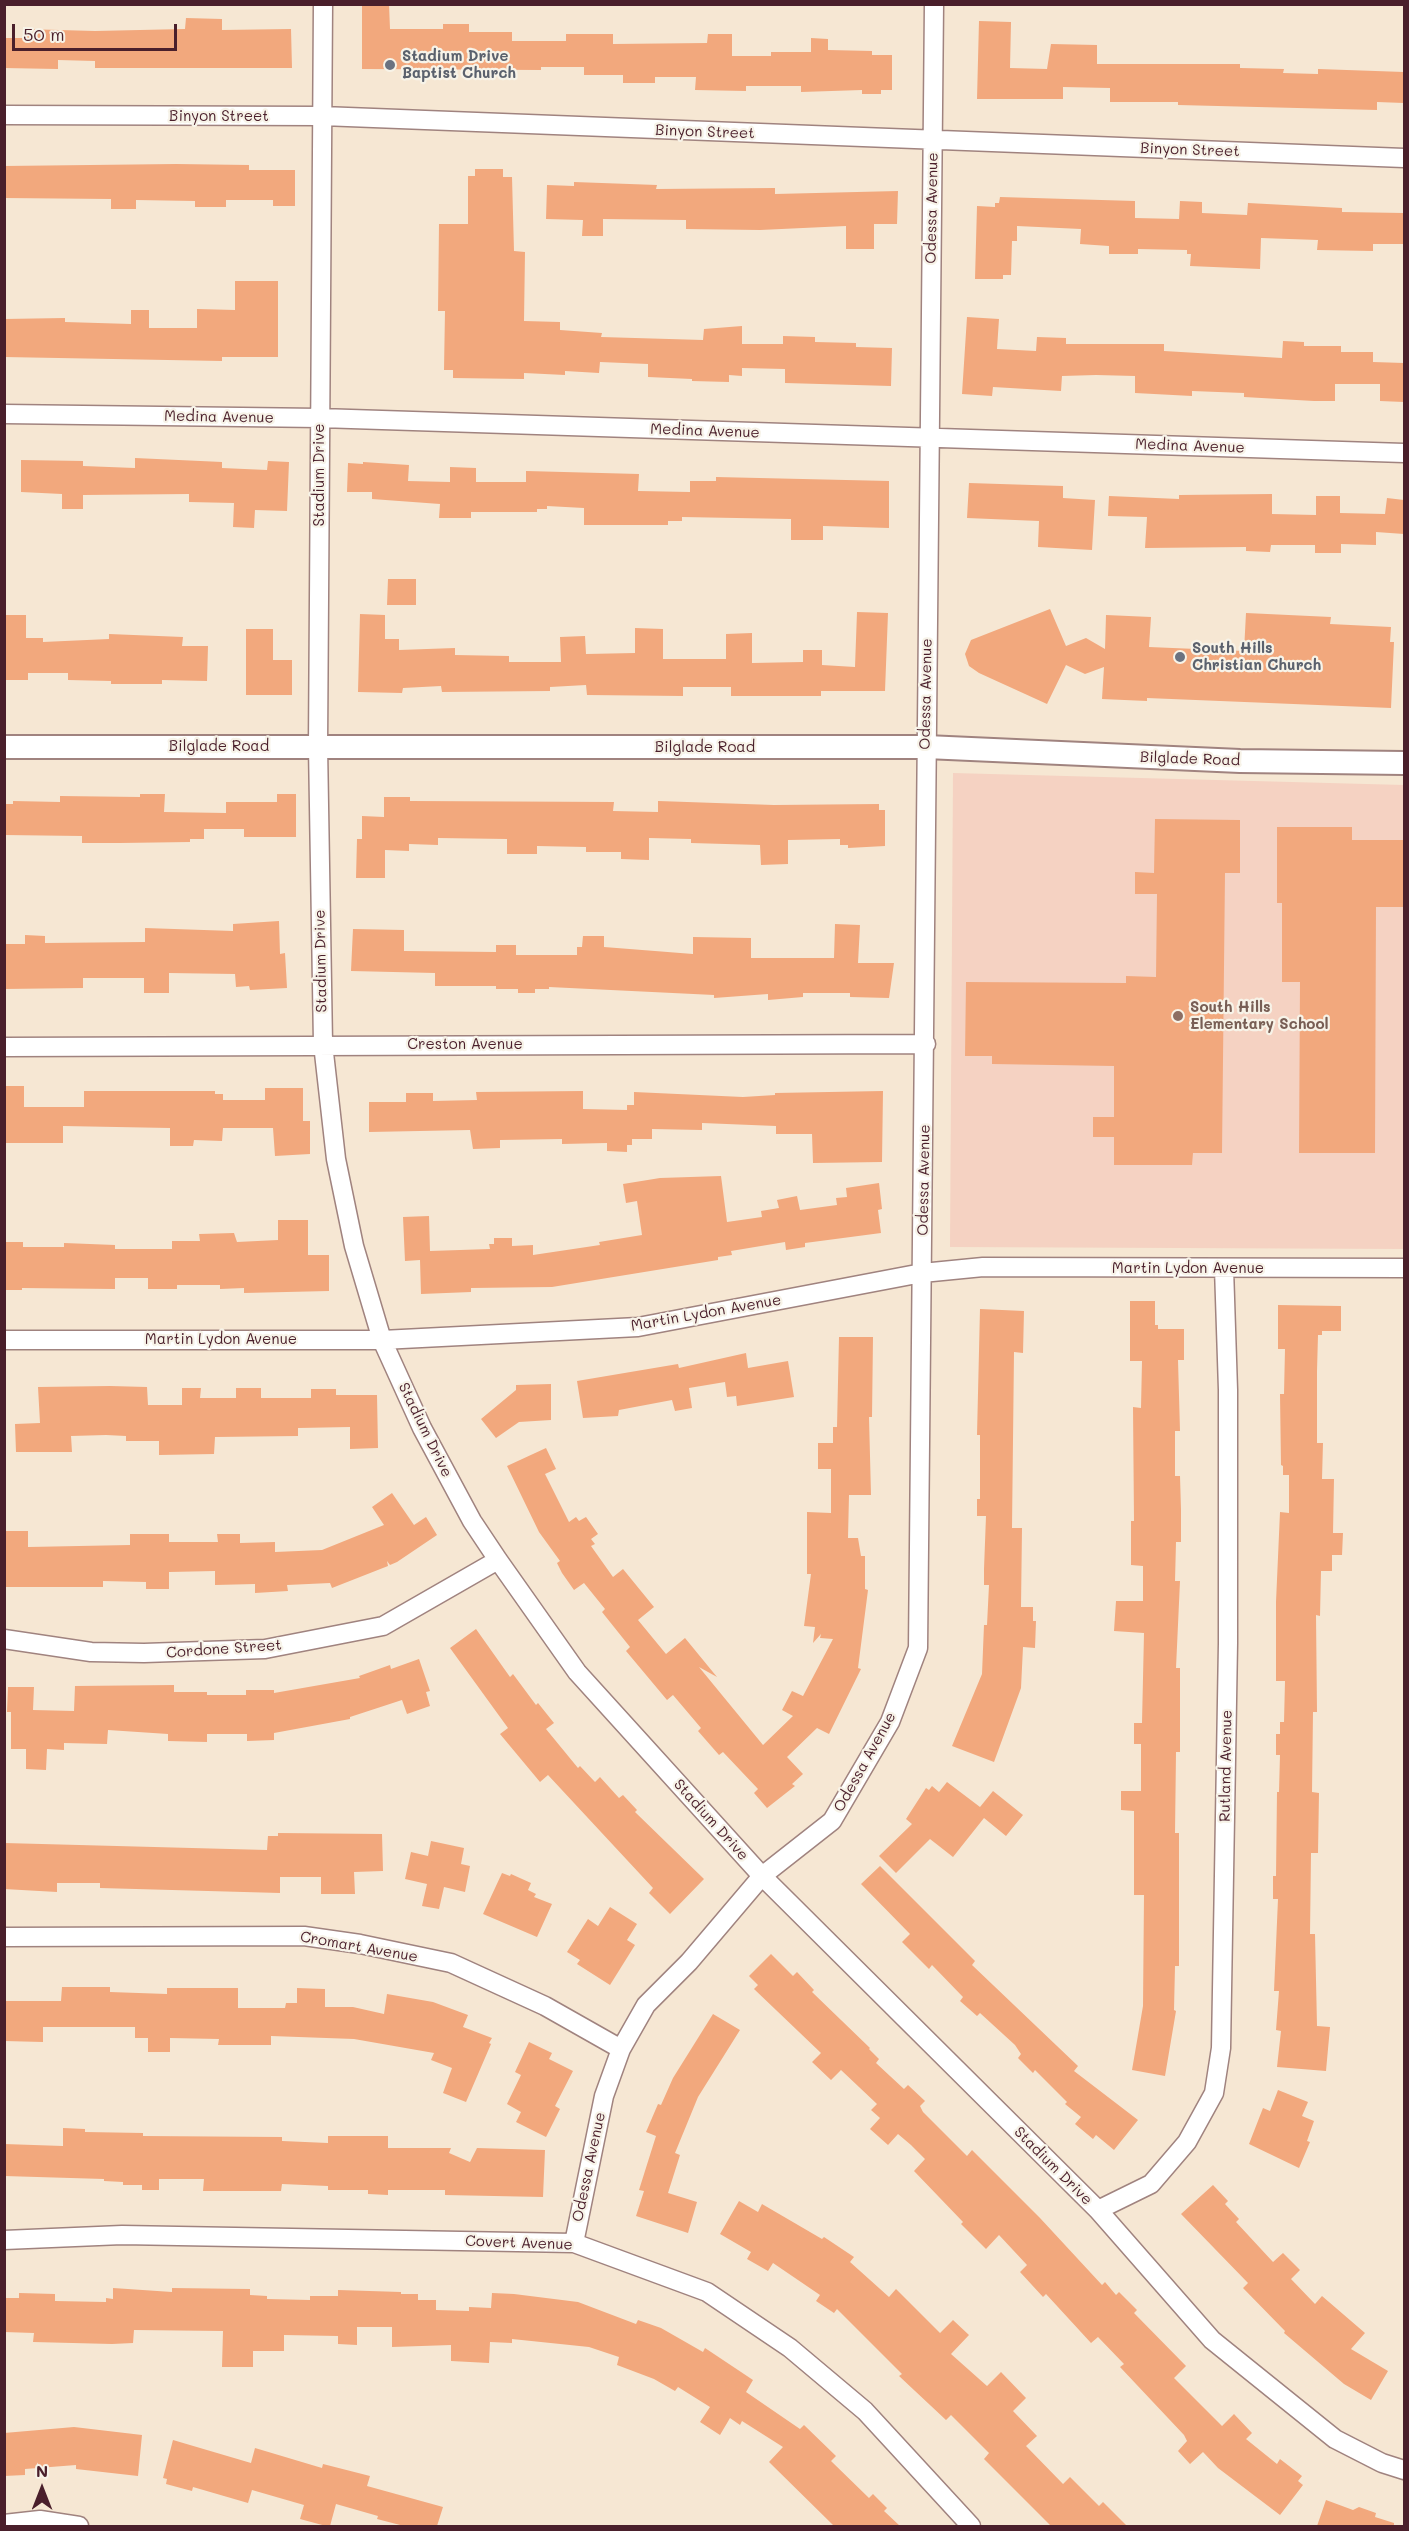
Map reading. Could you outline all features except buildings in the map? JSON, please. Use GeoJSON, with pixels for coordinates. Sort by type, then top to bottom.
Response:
{"type":"FeatureCollection","features":[{"type":"Feature","properties":{"kind":"street","name":"Stadium Drive"},"geometry":{"type":"LineString","coordinates":[[323,4],[318,746],[323,1044],[336,1159],[354,1246],[382,1340],[427,1438],[471,1521],[577,1672],[762,1876],[1098,2210],[1212,2340],[1335,2439],[1382,2463],[1404,2470]]}},
{"type":"Feature","properties":{"kind":"street","name":"Odessa Avenue"},"geometry":{"type":"LineString","coordinates":[[574,2244],[604,2096],[621,2049],[646,2006],[689,1962],[762,1876],[832,1821],[890,1722],[918,1648],[926,1044],[926,747],[934,4]]}},
{"type":"Feature","properties":{"kind":"street","name":"Binyon Street"},"geometry":{"type":"LineString","coordinates":[[4,116],[322,116],[1404,158]]}},
{"type":"Feature","properties":{"kind":"street","name":"Medina Avenue"},"geometry":{"type":"LineString","coordinates":[[4,414],[320,418],[1404,453]]}},
{"type":"Feature","properties":{"kind":"street","name":"Bilglade Road"},"geometry":{"type":"LineString","coordinates":[[4,747],[926,747],[1240,761],[1404,763]]}},
{"type":"Feature","properties":{"kind":"street","name":"Creston Avenue"},"geometry":{"type":"LineString","coordinates":[[4,1047],[323,1044],[926,1044]]}},
{"type":"Feature","properties":{"kind":"street","name":"Martin Lydon Avenue"},"geometry":{"type":"LineString","coordinates":[[4,1340],[382,1340],[638,1327],[922,1273],[983,1267],[1404,1268]]}},
{"type":"Feature","properties":{"kind":"street","name":"Rutland Avenue"},"geometry":{"type":"LineString","coordinates":[[1098,2210],[1152,2184],[1187,2142],[1214,2093],[1221,2048],[1228,1643],[1228,1390],[1224,1268]]}},
{"type":"Feature","properties":{"kind":"street","name":"Cordone Street"},"geometry":{"type":"LineString","coordinates":[[4,1639],[92,1652],[144,1653],[265,1649],[383,1626],[498,1560]]}},
{"type":"Feature","properties":{"kind":"street","name":"Cromart Avenue"},"geometry":{"type":"LineString","coordinates":[[4,1936],[304,1935],[360,1944],[451,1963],[545,2006],[621,2049]]}},
{"type":"Feature","properties":{"kind":"street","name":"Covert Avenue"},"geometry":{"type":"LineString","coordinates":[[4,2240],[122,2235],[574,2244],[707,2292],[790,2348],[865,2411],[971,2526]]}},
{"type":"Feature","properties":{"kind":"street"},"geometry":{"type":"LineString","coordinates":[[4,2524],[40,2520],[79,2526]]}},
{"type":"Feature","properties":{"kind":"shaded area","name":"South Hills Elementary School"},"geometry":{"type":"Polygon","coordinates":[[[953,773],[1404,785],[1404,1249],[950,1247],[953,773]]]}},
{"type":"Feature","properties":{"kind":"place","name":"Stadium Drive Baptist Church"},"geometry":{"type":"Point","coordinates":[390,65]}},
{"type":"Feature","properties":{"kind":"place","name":"South Hills Christian Church"},"geometry":{"type":"Point","coordinates":[1180,657]}},
{"type":"Feature","properties":{"kind":"place","name":"South Hills Elementary School"},"geometry":{"type":"Point","coordinates":[1178,1016]}}]}
